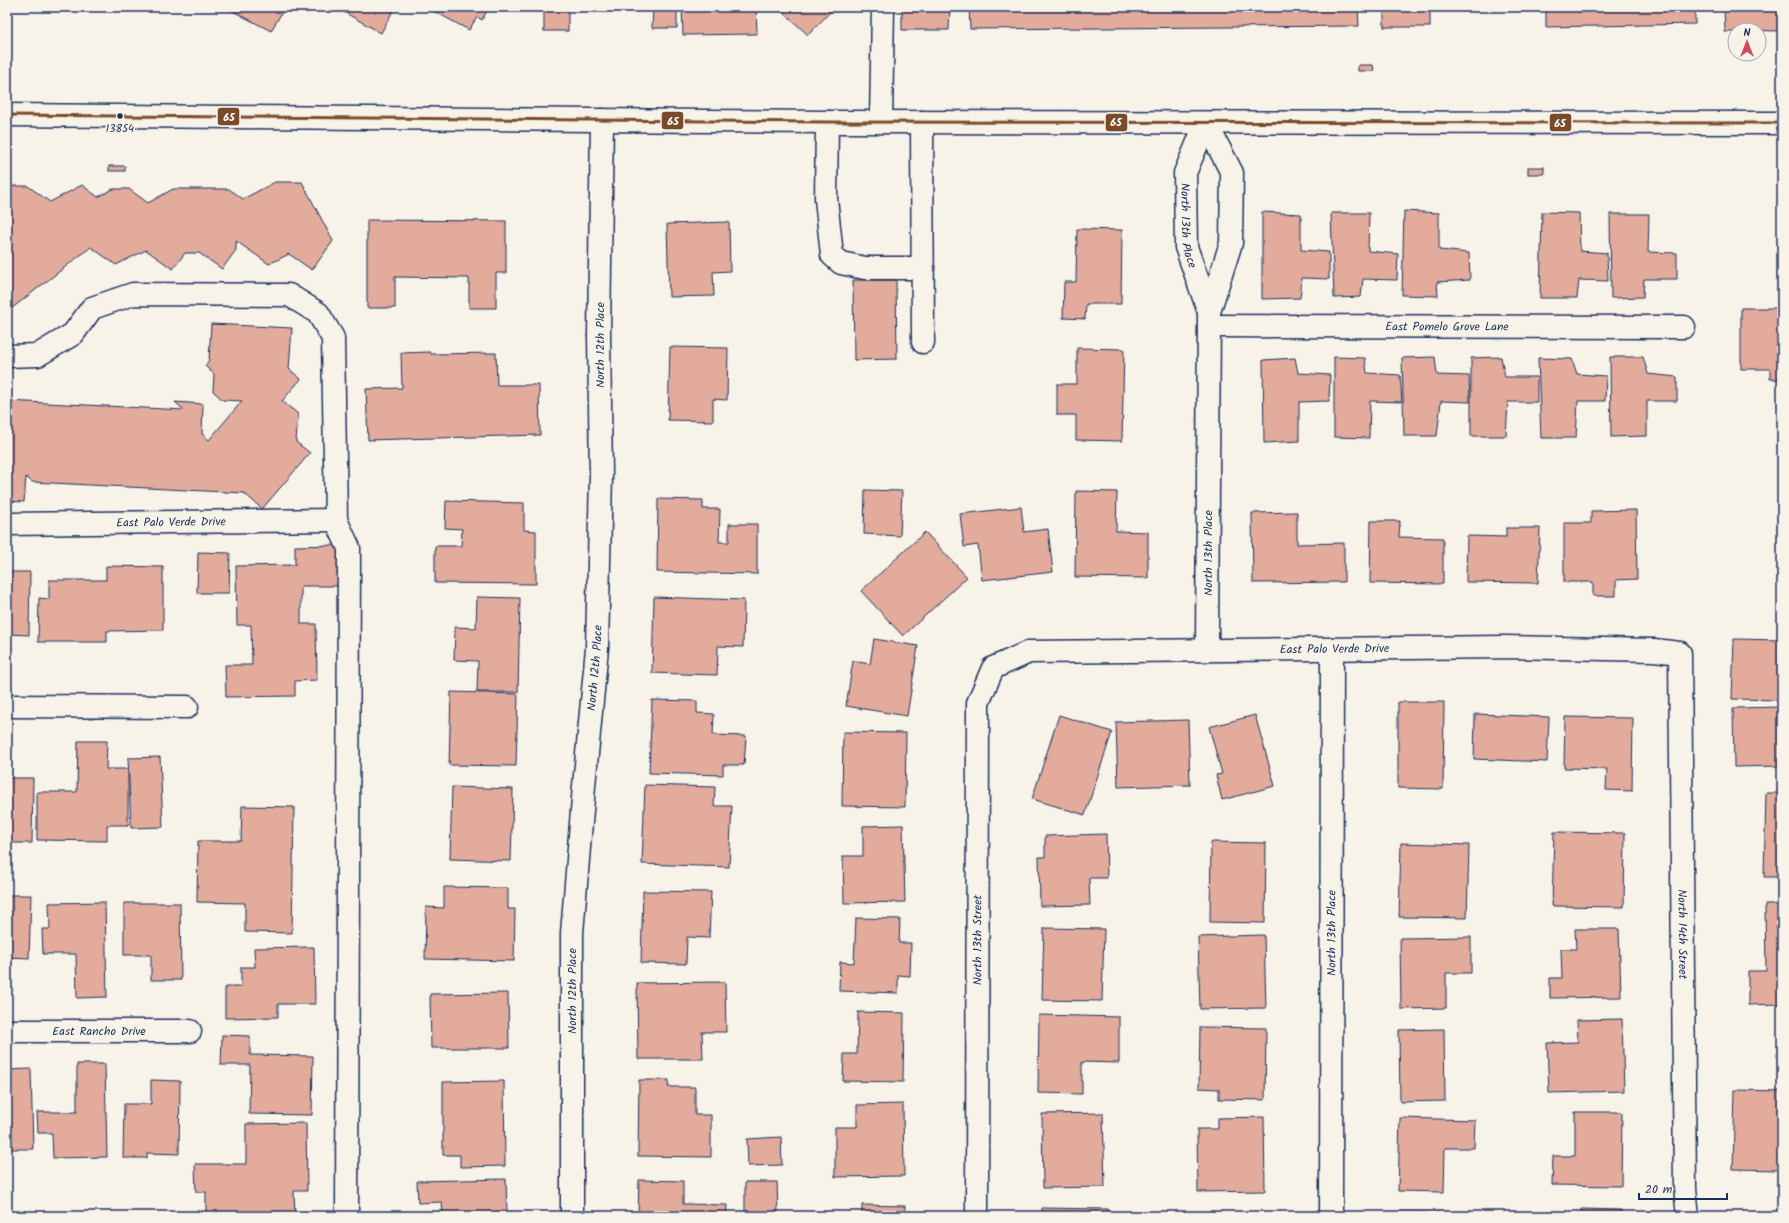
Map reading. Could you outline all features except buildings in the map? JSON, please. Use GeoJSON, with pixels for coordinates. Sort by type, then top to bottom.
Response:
{"type":"FeatureCollection","features":[{"type":"Feature","properties":{"kind":"street"},"geometry":{"type":"LineString","coordinates":[[881,121],[883,7]]}},
{"type":"Feature","properties":{"kind":"street"},"geometry":{"type":"LineString","coordinates":[[7,115],[827,122],[1782,123]]}},
{"type":"Feature","properties":{"kind":"street","name":"North 12th Place"},"geometry":{"type":"LineString","coordinates":[[572,1216],[572,933],[597,648],[601,475],[599,336],[602,120]]}},
{"type":"Feature","properties":{"kind":"street"},"geometry":{"type":"LineString","coordinates":[[827,122],[826,199],[832,254],[841,263],[865,268],[923,268]]}},
{"type":"Feature","properties":{"kind":"street"},"geometry":{"type":"LineString","coordinates":[[922,122],[923,342]]}},
{"type":"Feature","properties":{"kind":"street","name":"North 13th Place"},"geometry":{"type":"LineString","coordinates":[[1206,123],[1185,173],[1186,247],[1209,319]]}},
{"type":"Feature","properties":{"kind":"street","name":"North 13th Place"},"geometry":{"type":"LineString","coordinates":[[1206,123],[1232,173],[1231,243],[1209,319],[1207,650]]}},
{"type":"Feature","properties":{"kind":"street"},"geometry":{"type":"LineString","coordinates":[[7,356],[38,355],[73,334],[92,308],[132,294],[289,295],[318,313],[333,338],[336,520],[349,548],[347,1216]]}},
{"type":"Feature","properties":{"kind":"street","name":"East Pomelo Grove Lane"},"geometry":{"type":"LineString","coordinates":[[1209,319],[1684,327]]}},
{"type":"Feature","properties":{"kind":"street","name":"East Palo Verde Drive"},"geometry":{"type":"LineString","coordinates":[[7,524],[336,520]]}},
{"type":"Feature","properties":{"kind":"street","name":"East Palo Verde Drive"},"geometry":{"type":"LineString","coordinates":[[993,668],[1029,652],[1505,647],[1654,650],[1680,653]]}},
{"type":"Feature","properties":{"kind":"street","name":"North 13th Place"},"geometry":{"type":"LineString","coordinates":[[1331,1216],[1332,649]]}},
{"type":"Feature","properties":{"kind":"street","name":"North 14th Street"},"geometry":{"type":"LineString","coordinates":[[1680,653],[1685,1188],[1688,1216]]}},
{"type":"Feature","properties":{"kind":"street","name":"North 13th Street"},"geometry":{"type":"LineString","coordinates":[[977,1216],[978,703],[993,668]]}},
{"type":"Feature","properties":{"kind":"street"},"geometry":{"type":"LineString","coordinates":[[7,706],[187,707]]}},
{"type":"Feature","properties":{"kind":"street","name":"East Rancho Drive"},"geometry":{"type":"LineString","coordinates":[[7,1030],[190,1030]]}},
{"type":"Feature","properties":{"kind":"transit line","name":"65"},"geometry":{"type":"LineString","coordinates":[[7,115],[827,122],[1782,123]]}},
{"type":"Feature","properties":{"kind":"place","name":"13854"},"geometry":{"type":"Point","coordinates":[120,116]}}]}
